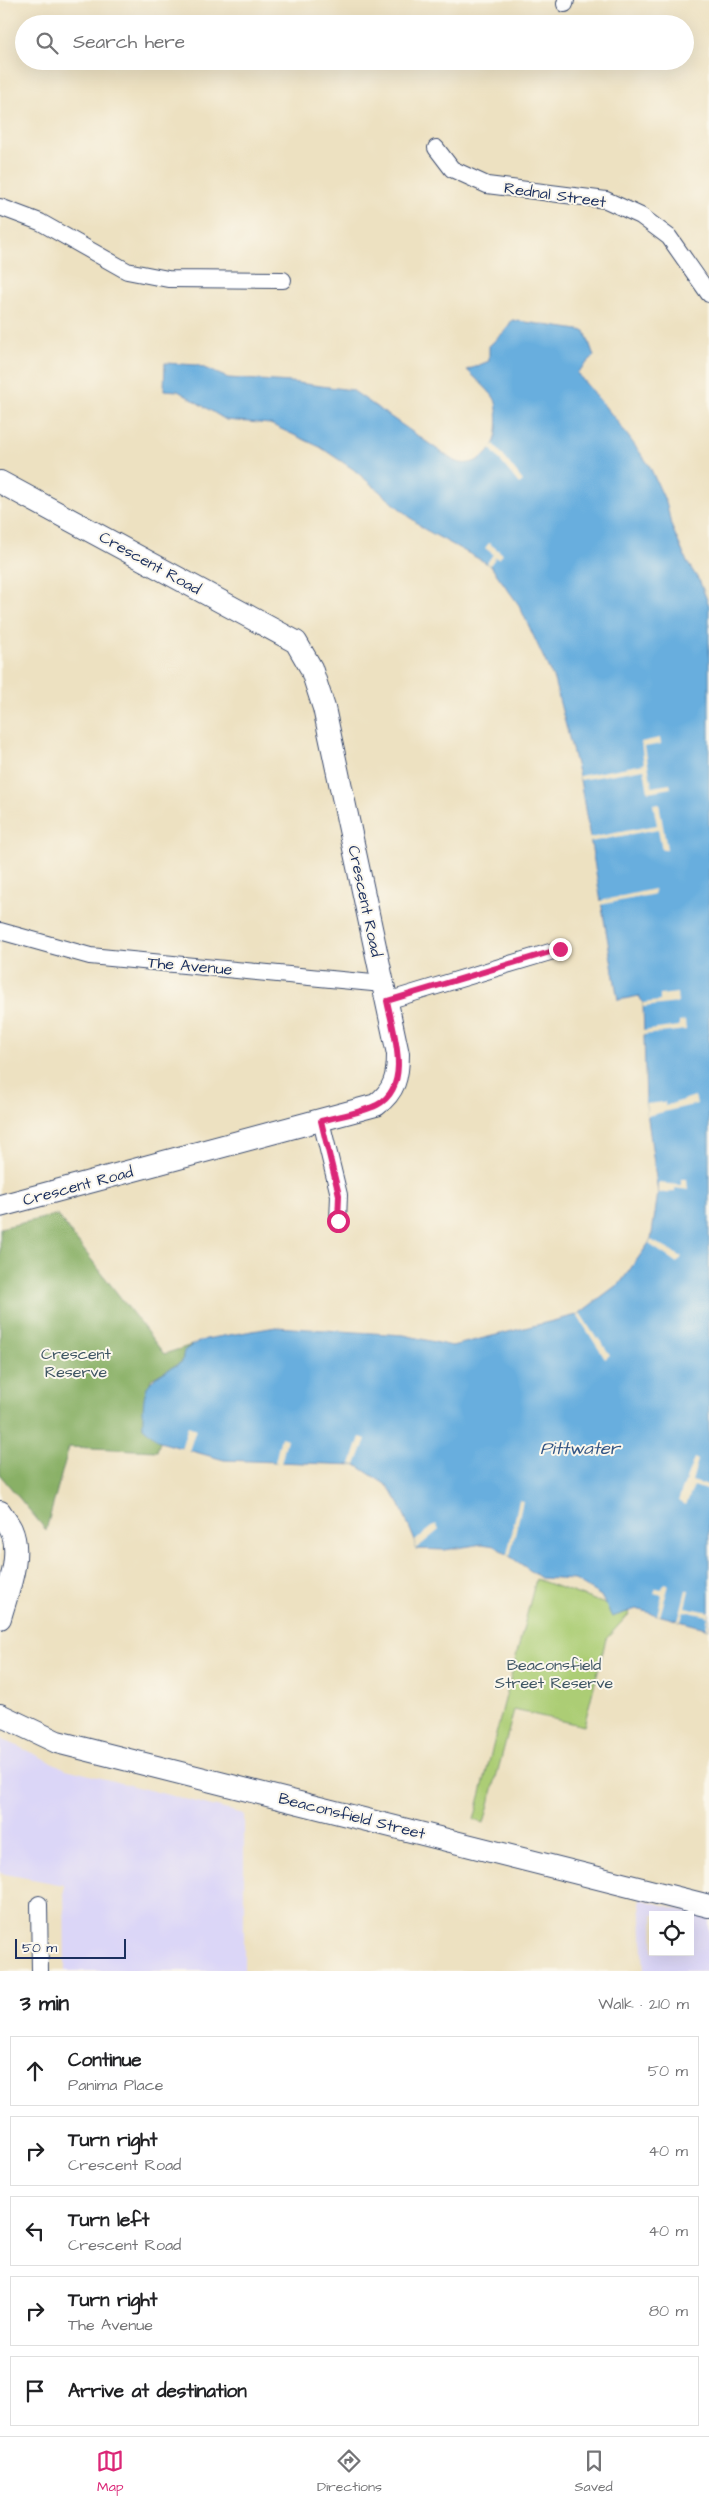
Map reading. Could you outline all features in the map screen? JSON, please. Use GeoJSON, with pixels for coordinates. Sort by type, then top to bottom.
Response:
{"type":"FeatureCollection","features":[{"type":"Feature","properties":{"kind":"street","name":"Rednal Street"},"geometry":{"type":"LineString","coordinates":[[436,148],[452,168],[487,185],[606,200],[641,216],[668,237],[709,294]]}},
{"type":"Feature","properties":{"kind":"street"},"geometry":{"type":"LineString","coordinates":[[0,207],[40,222],[127,271],[168,279],[283,280]]}},
{"type":"Feature","properties":{"kind":"street","name":"Crescent Road"},"geometry":{"type":"LineString","coordinates":[[0,482],[296,642],[311,668],[324,708],[398,1054],[398,1073],[394,1085],[387,1097],[376,1105],[0,1206]]}},
{"type":"Feature","properties":{"kind":"street","name":"The Avenue"},"geometry":{"type":"LineString","coordinates":[[0,931],[90,956],[385,992],[560,949]]}},
{"type":"Feature","properties":{"kind":"street"},"geometry":{"type":"LineString","coordinates":[[321,1121],[339,1195],[338,1221]]}},
{"type":"Feature","properties":{"kind":"street"},"geometry":{"type":"LineString","coordinates":[[0,1512],[11,1530],[15,1548],[14,1568],[0,1618]]}},
{"type":"Feature","properties":{"kind":"street","name":"Beaconsfield Street"},"geometry":{"type":"LineString","coordinates":[[0,1715],[57,1742],[709,1906]]}},
{"type":"Feature","properties":{"kind":"street"},"geometry":{"type":"LineString","coordinates":[[39,1904],[40,1971]]}},
{"type":"Feature","properties":{"kind":"shaded area"},"geometry":{"type":"Polygon","coordinates":[[[0,1738],[66,1769],[244,1814],[244,1971],[65,1971],[64,1885],[0,1873],[0,1738]]]}},
{"type":"Feature","properties":{"kind":"shaded area"},"geometry":{"type":"Polygon","coordinates":[[[640,1899],[686,1911],[649,1911],[649,1956],[694,1956],[694,1913],[709,1917],[709,1971],[644,1971],[640,1899]]]}},
{"type":"Feature","properties":{"kind":"green space","name":"Crescent Reserve"},"geometry":{"type":"Polygon","coordinates":[[[57,1215],[164,1354],[192,1345],[184,1352],[182,1362],[151,1379],[143,1427],[160,1442],[157,1451],[69,1447],[46,1530],[0,1475],[0,1228],[57,1215]]]}},
{"type":"Feature","properties":{"kind":"green space","name":"Beaconsfield Street Reserve"},"geometry":{"type":"Polygon","coordinates":[[[536,1579],[630,1613],[606,1639],[584,1726],[514,1710],[484,1823],[474,1820],[536,1579]]]}},
{"type":"Feature","properties":{"kind":"water","name":"Pittwater"},"geometry":{"type":"Polygon","coordinates":[[[512,320],[585,331],[594,356],[577,373],[617,421],[649,465],[667,505],[671,525],[687,562],[700,582],[709,605],[709,1629],[636,1609],[612,1617],[601,1596],[575,1580],[541,1578],[495,1546],[482,1544],[445,1550],[416,1549],[415,1541],[400,1505],[388,1486],[356,1465],[224,1460],[160,1442],[143,1427],[145,1392],[148,1386],[160,1375],[182,1362],[184,1351],[206,1339],[276,1327],[404,1335],[452,1346],[577,1315],[621,1282],[651,1240],[658,1193],[646,1104],[643,1003],[639,996],[618,1000],[580,780],[554,680],[519,605],[490,565],[424,529],[353,469],[320,447],[270,424],[226,420],[178,391],[164,390],[165,363],[197,365],[228,378],[290,382],[352,390],[454,461],[471,463],[486,454],[493,445],[498,418],[496,402],[488,390],[467,370],[489,361],[489,346],[505,331],[512,320]]]}},
{"type":"Feature","properties":{"kind":"pier"},"geometry":{"type":"Polygon","coordinates":[[[494,444],[523,481],[519,484],[490,448],[494,444]]]}},
{"type":"Feature","properties":{"kind":"pier"},"geometry":{"type":"Polygon","coordinates":[[[489,543],[503,554],[499,559],[496,557],[490,565],[487,563],[493,554],[485,548],[489,543]]]}},
{"type":"Feature","properties":{"kind":"pier"},"geometry":{"type":"Polygon","coordinates":[[[660,738],[661,744],[645,747],[652,787],[670,784],[671,788],[648,792],[644,769],[580,780],[579,776],[644,764],[641,742],[660,738]]]}},
{"type":"Feature","properties":{"kind":"pier"},"geometry":{"type":"Polygon","coordinates":[[[659,803],[667,849],[662,850],[658,829],[590,842],[589,838],[657,825],[653,804],[659,803]]]}},
{"type":"Feature","properties":{"kind":"pier"},"geometry":{"type":"Polygon","coordinates":[[[654,889],[655,894],[600,905],[600,901],[654,889]]]}},
{"type":"Feature","properties":{"kind":"pier"},"geometry":{"type":"Polygon","coordinates":[[[677,993],[678,1003],[643,1007],[643,1003],[660,1001],[660,995],[677,993]]]}},
{"type":"Feature","properties":{"kind":"pier"},"geometry":{"type":"Polygon","coordinates":[[[685,1021],[686,1030],[643,1035],[643,1031],[679,1026],[679,1022],[685,1021]]]}},
{"type":"Feature","properties":{"kind":"pier"},"geometry":{"type":"Polygon","coordinates":[[[695,1096],[697,1104],[647,1116],[646,1104],[665,1102],[665,1106],[695,1096]]]}},
{"type":"Feature","properties":{"kind":"pier"},"geometry":{"type":"Polygon","coordinates":[[[681,1179],[687,1179],[688,1190],[675,1188],[675,1192],[658,1193],[658,1183],[681,1185],[681,1179]]]}},
{"type":"Feature","properties":{"kind":"pier"},"geometry":{"type":"Polygon","coordinates":[[[651,1240],[682,1257],[677,1263],[649,1244],[651,1240]]]}},
{"type":"Feature","properties":{"kind":"pier"},"geometry":{"type":"Polygon","coordinates":[[[580,1313],[610,1355],[605,1359],[577,1315],[580,1313]]]}},
{"type":"Feature","properties":{"kind":"pier"},"geometry":{"type":"Polygon","coordinates":[[[188,1426],[196,1429],[189,1451],[181,1449],[188,1426]]]}},
{"type":"Feature","properties":{"kind":"pier"},"geometry":{"type":"Polygon","coordinates":[[[281,1437],[287,1439],[281,1464],[275,1462],[281,1437]]]}},
{"type":"Feature","properties":{"kind":"pier"},"geometry":{"type":"Polygon","coordinates":[[[360,1437],[366,1439],[356,1465],[351,1464],[360,1437]]]}},
{"type":"Feature","properties":{"kind":"pier"},"geometry":{"type":"Polygon","coordinates":[[[694,1458],[698,1460],[692,1481],[709,1486],[709,1491],[694,1486],[686,1505],[678,1501],[694,1458]]]}},
{"type":"Feature","properties":{"kind":"pier"},"geometry":{"type":"Polygon","coordinates":[[[519,1500],[523,1501],[510,1556],[507,1555],[519,1500]]]}},
{"type":"Feature","properties":{"kind":"pier"},"geometry":{"type":"Polygon","coordinates":[[[436,1524],[439,1530],[416,1549],[415,1541],[436,1524]]]}},
{"type":"Feature","properties":{"kind":"pier"},"geometry":{"type":"Polygon","coordinates":[[[664,1583],[669,1585],[660,1616],[657,1615],[662,1595],[654,1593],[656,1588],[662,1589],[664,1583]]]}},
{"type":"Feature","properties":{"kind":"pier"},"geometry":{"type":"Polygon","coordinates":[[[686,1590],[689,1590],[685,1607],[709,1612],[709,1629],[706,1628],[708,1616],[684,1611],[681,1621],[678,1621],[686,1590]]]}},
{"type":"Feature","properties":{"kind":"route"},"geometry":{"type":"LineString","coordinates":[[338,1221],[339,1195],[321,1121],[376,1105],[387,1097],[394,1085],[398,1073],[398,1054],[387,1001],[560,949]]}}]}
